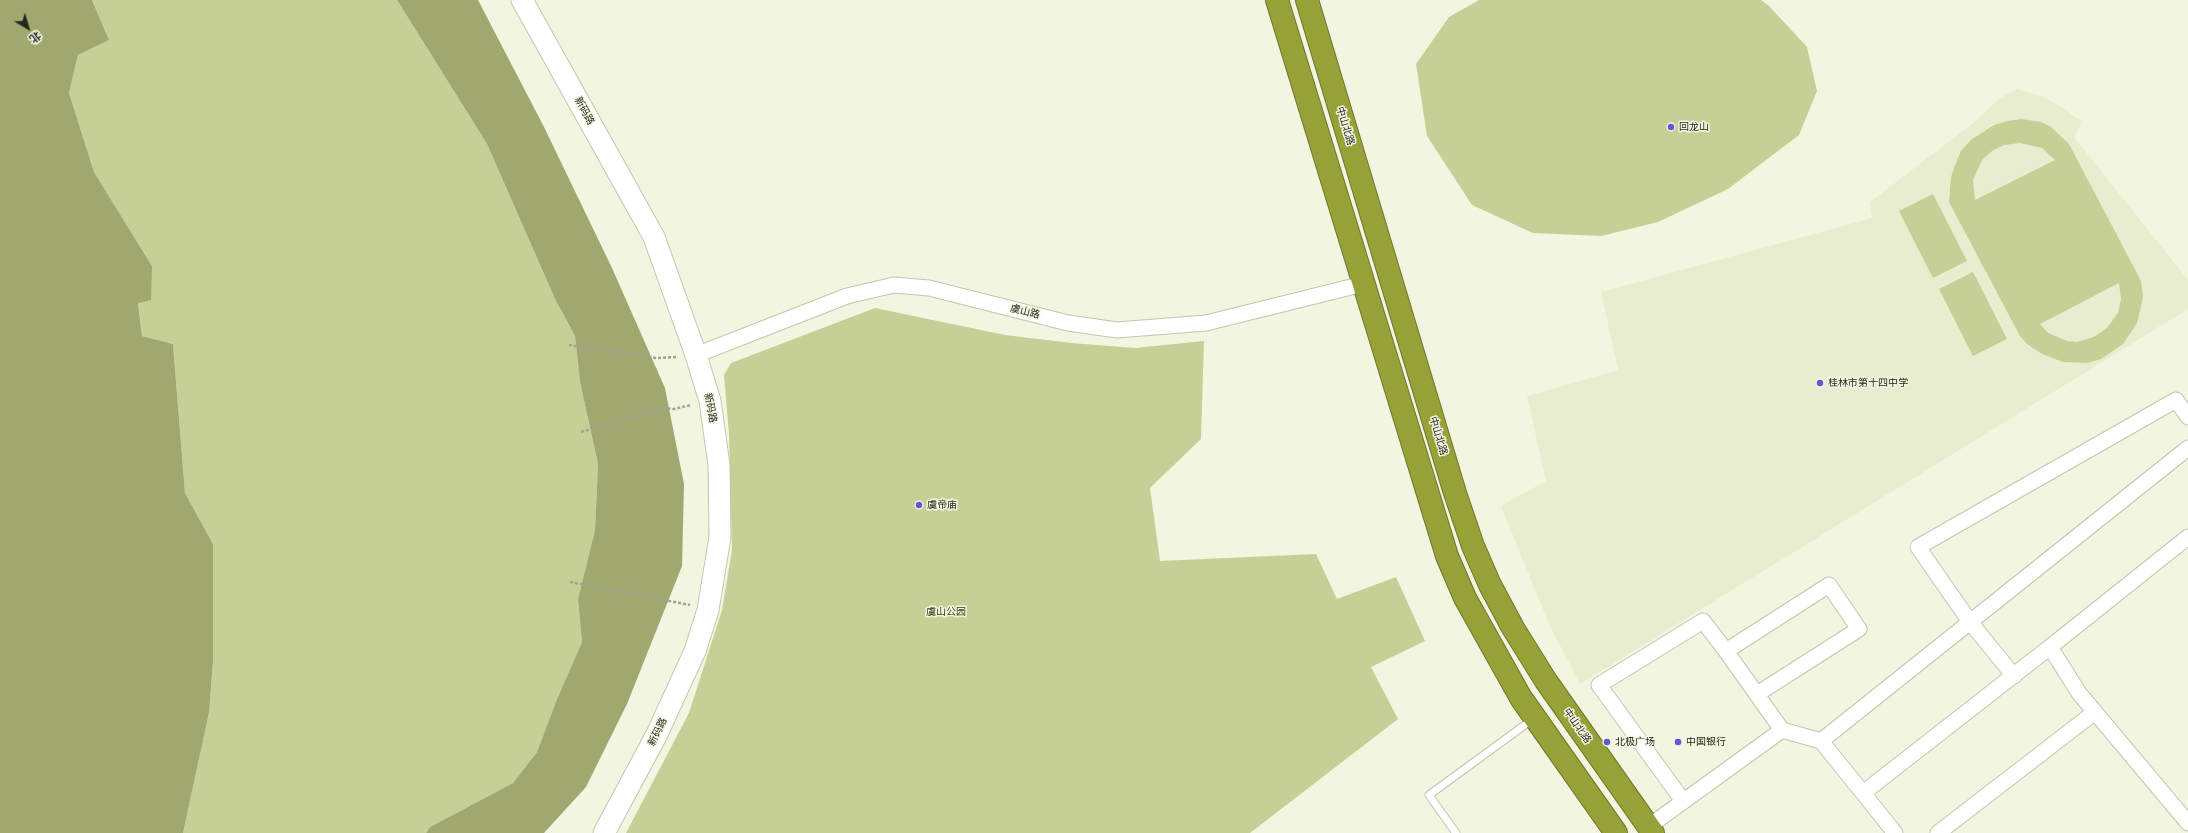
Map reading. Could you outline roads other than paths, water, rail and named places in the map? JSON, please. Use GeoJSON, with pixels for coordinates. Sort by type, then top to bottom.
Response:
{"type":"FeatureCollection","features":[{"type":"Feature","properties":{"kind":"highway"},"geometry":{"type":"LineString","coordinates":[[1277,0],[1446,556],[1485,634],[1535,718],[1616,833]]}},
{"type":"Feature","properties":{"kind":"highway","name":"中山北路"},"geometry":{"type":"LineString","coordinates":[[1307,0],[1455,493],[1473,546],[1490,585],[1513,628],[1571,718],[1650,830]]}},
{"type":"Feature","properties":{"kind":"street","name":"新码路"},"geometry":{"type":"LineString","coordinates":[[522,0],[654,237],[696,356],[710,401],[719,465],[720,537],[708,610],[695,651],[657,734],[604,833]]}},
{"type":"Feature","properties":{"kind":"street","name":"虞山路"},"geometry":{"type":"LineString","coordinates":[[696,356],[847,296],[894,285],[929,288],[1068,323],[1117,330],[1206,323],[1363,284]]}},
{"type":"Feature","properties":{"kind":"street"},"geometry":{"type":"LineString","coordinates":[[2014,676],[1970,622],[1918,547],[2176,400],[2188,417]]}},
{"type":"Feature","properties":{"kind":"street"},"geometry":{"type":"LineString","coordinates":[[1821,741],[2188,448]]}},
{"type":"Feature","properties":{"kind":"street"},"geometry":{"type":"LineString","coordinates":[[1863,793],[2014,676],[2188,537]]}},
{"type":"Feature","properties":{"kind":"street"},"geometry":{"type":"LineString","coordinates":[[1726,652],[1829,585],[1859,629],[1757,694]]}},
{"type":"Feature","properties":{"kind":"street"},"geometry":{"type":"LineString","coordinates":[[1684,801],[1599,685],[1703,621],[1782,730],[1821,741],[1895,833]]}},
{"type":"Feature","properties":{"kind":"street"},"geometry":{"type":"LineString","coordinates":[[2050,647],[2079,693],[2188,822]]}},
{"type":"Feature","properties":{"kind":"street"},"geometry":{"type":"LineString","coordinates":[[1938,833],[2095,712]]}},
{"type":"Feature","properties":{"kind":"street"},"geometry":{"type":"LineString","coordinates":[[1650,830],[1684,801],[1782,730]]}},
{"type":"Feature","properties":{"kind":"lane"},"geometry":{"type":"LineString","coordinates":[[1452,832],[1429,795],[1535,718]]}},
{"type":"Feature","properties":{"kind":"place","name":"回龙山"},"geometry":{"type":"Point","coordinates":[1671,127]}},
{"type":"Feature","properties":{"kind":"place","name":"桂林市第十四中学"},"geometry":{"type":"Point","coordinates":[1820,383]}},
{"type":"Feature","properties":{"kind":"place","name":"虞帝庙"},"geometry":{"type":"Point","coordinates":[919,505]}},
{"type":"Feature","properties":{"kind":"place","name":"北极广场"},"geometry":{"type":"Point","coordinates":[1607,742]}},
{"type":"Feature","properties":{"kind":"place","name":"中国银行"},"geometry":{"type":"Point","coordinates":[1678,742]}},
{"type":"Feature","properties":{"kind":"park label","name":"虞山公园"},"geometry":{"type":"Point","coordinates":[946,612]}}]}
